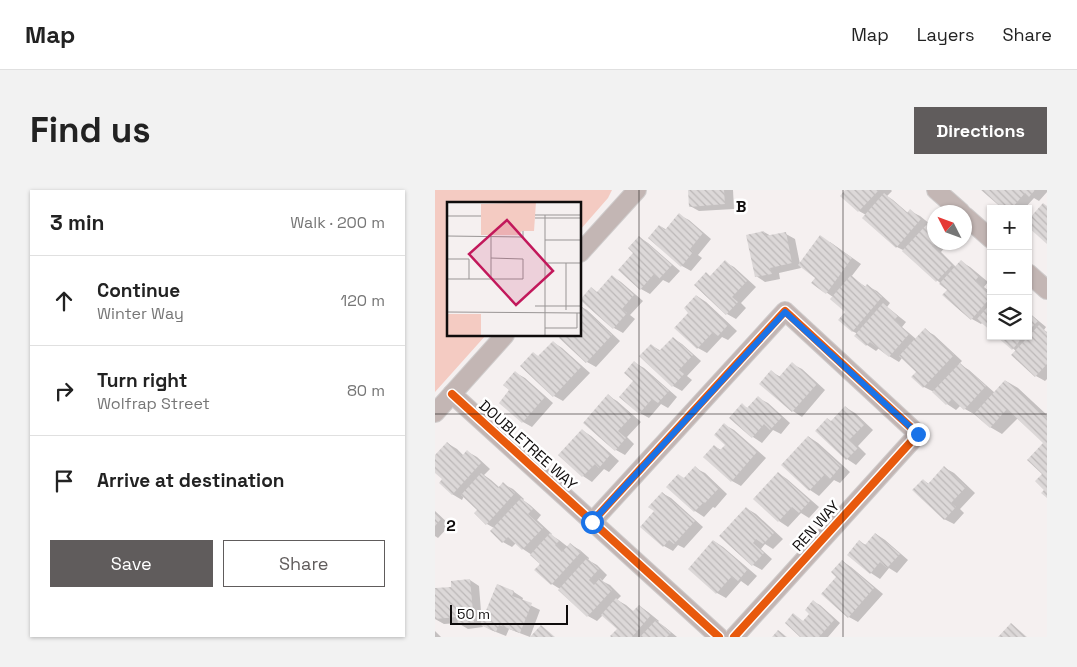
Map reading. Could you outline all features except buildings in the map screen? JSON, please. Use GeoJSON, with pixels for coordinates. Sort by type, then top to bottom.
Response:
{"type":"FeatureCollection","features":[{"type":"Feature","properties":{"kind":"street"},"geometry":{"type":"LineString","coordinates":[[581,251],[637,190]]}},
{"type":"Feature","properties":{"kind":"street"},"geometry":{"type":"LineString","coordinates":[[942,192],[954,205]]}},
{"type":"Feature","properties":{"kind":"street"},"geometry":{"type":"LineString","coordinates":[[972,222],[987,235]]}},
{"type":"Feature","properties":{"kind":"street"},"geometry":{"type":"LineString","coordinates":[[1032,277],[1047,290]]}},
{"type":"Feature","properties":{"kind":"street","name":"REN WAY"},"geometry":{"type":"LineString","coordinates":[[592,522],[785,312],[918,434],[733,637]]}},
{"type":"Feature","properties":{"kind":"street"},"geometry":{"type":"LineString","coordinates":[[435,413],[504,336]]}},
{"type":"Feature","properties":{"kind":"street","name":"DOUBLETREE WAY"},"geometry":{"type":"LineString","coordinates":[[452,394],[719,637]]}},
{"type":"Feature","properties":{"kind":"shaded area"},"geometry":{"type":"Polygon","coordinates":[[[435,190],[612,190],[608,198],[581,229],[581,202],[447,202],[447,336],[485,336],[435,392],[435,190]]]}},
{"type":"Feature","properties":{"kind":"cycle path"},"geometry":{"type":"LineString","coordinates":[[592,522],[785,311],[918,434],[734,637]]}},
{"type":"Feature","properties":{"kind":"cycle path"},"geometry":{"type":"LineString","coordinates":[[452,394],[719,637]]}},
{"type":"Feature","properties":{"kind":"route"},"geometry":{"type":"LineString","coordinates":[[592,522],[785,312],[918,434]]}}]}
